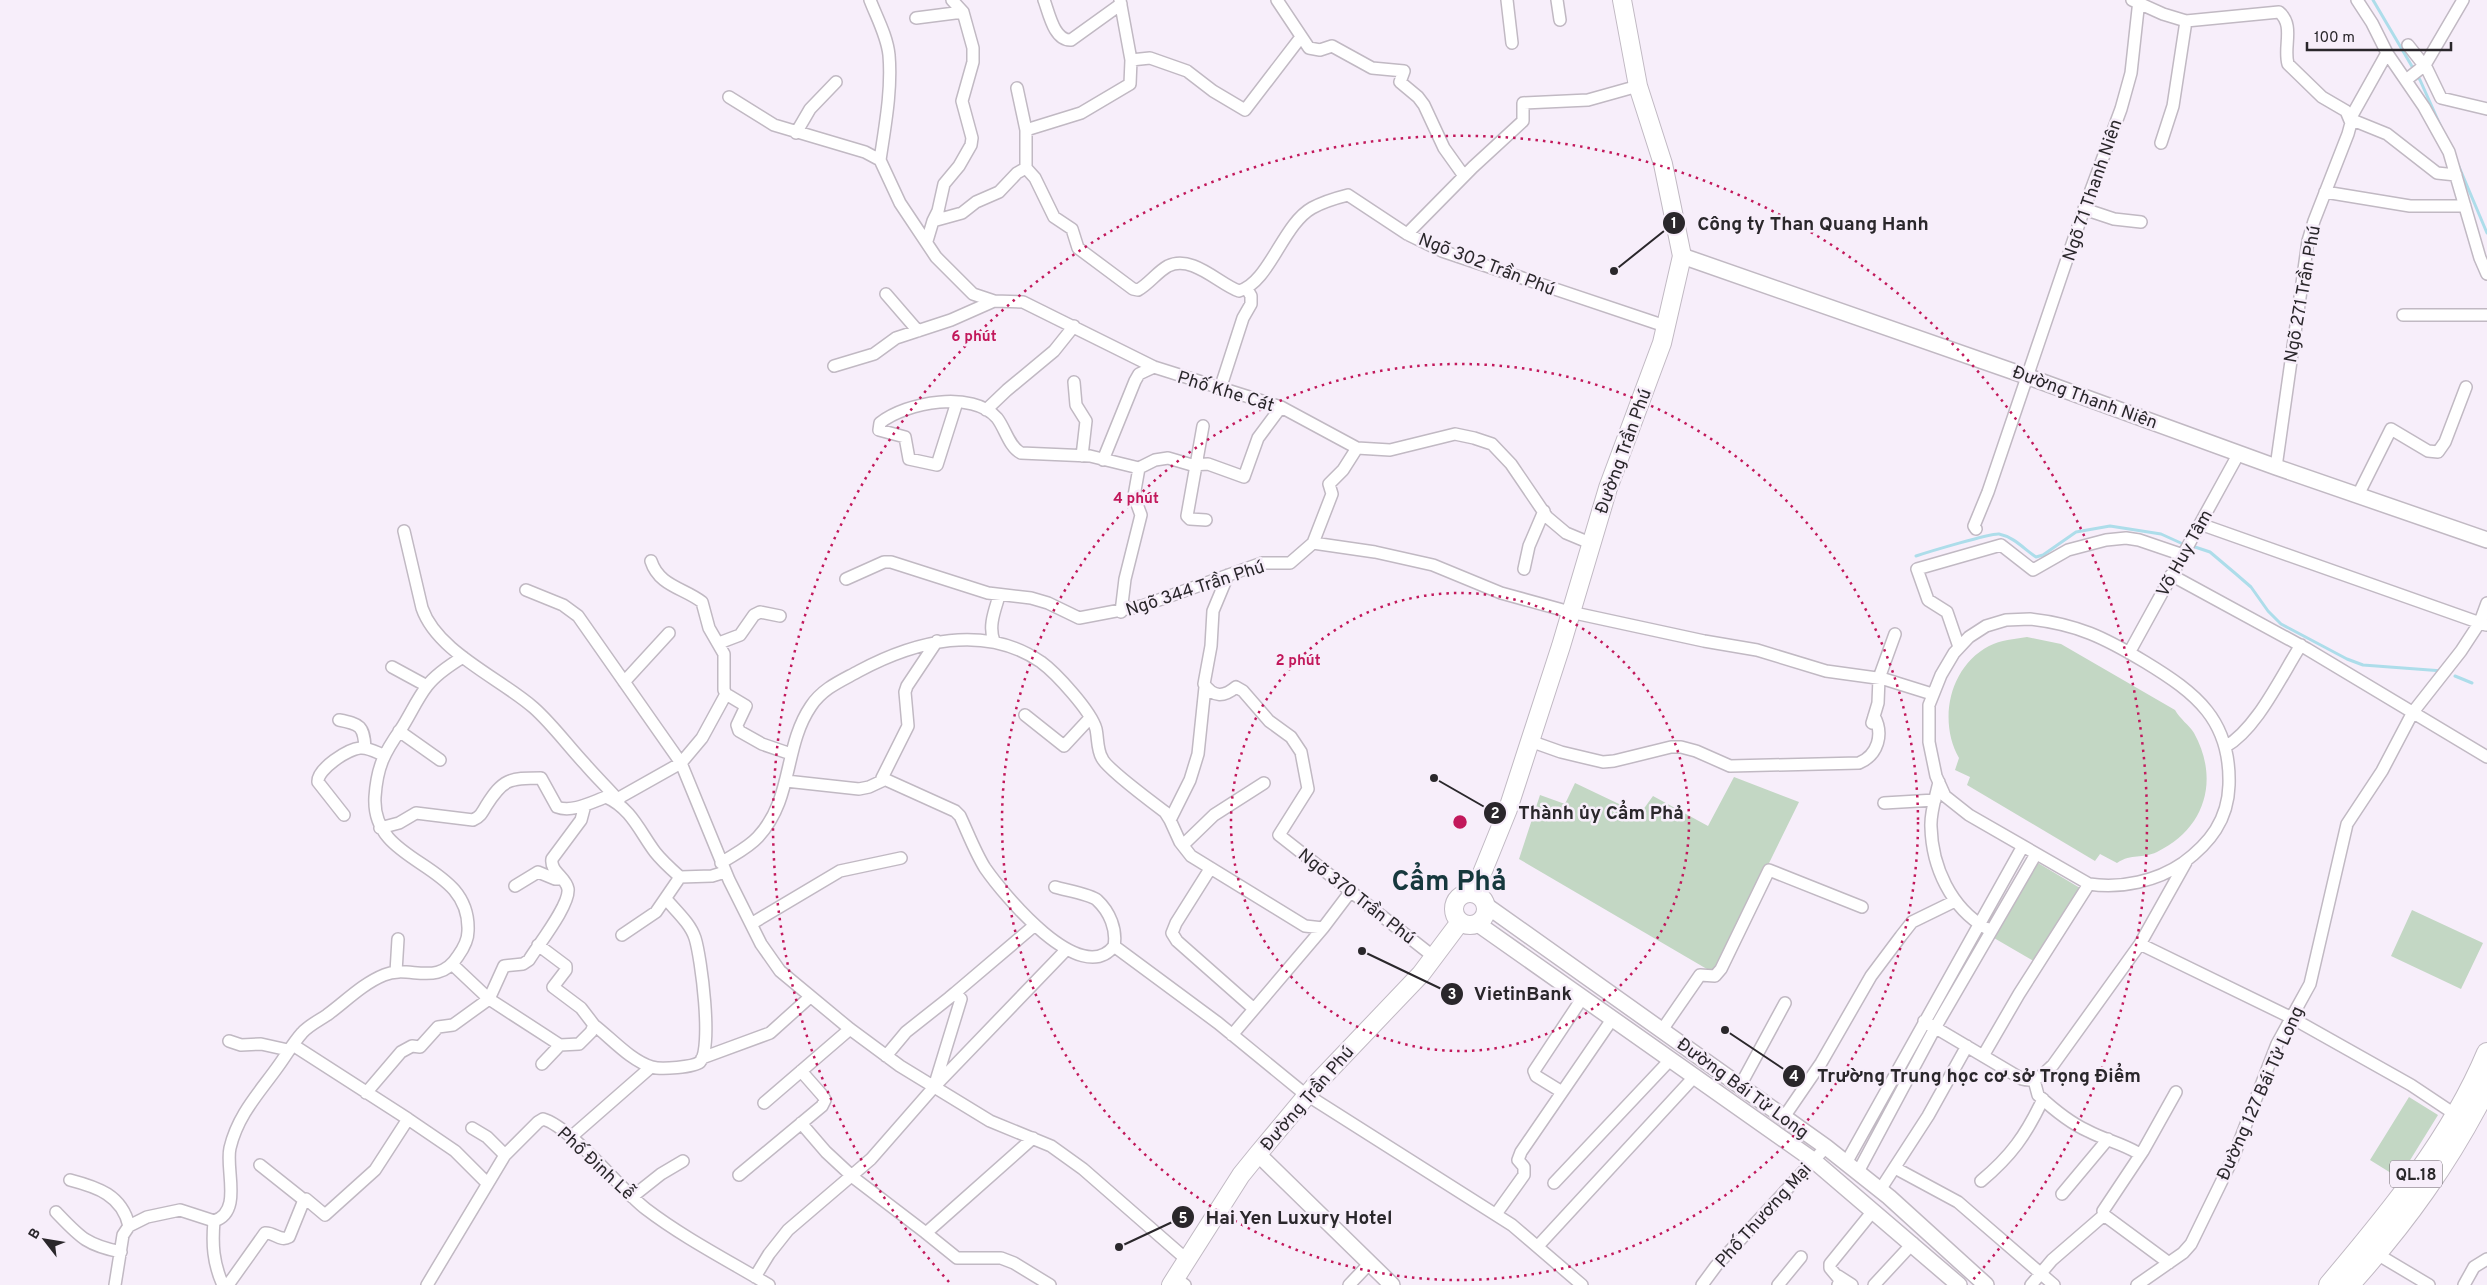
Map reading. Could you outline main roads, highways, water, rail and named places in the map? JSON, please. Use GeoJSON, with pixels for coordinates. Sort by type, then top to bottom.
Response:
{"type":"FeatureCollection","features":[{"type":"Feature","properties":{"kind":"highway","name":"QL.18"},"geometry":{"type":"LineString","coordinates":[[2349,1285],[2377,1254],[2414,1194],[2487,1053]]}},
{"type":"Feature","properties":{"kind":"highway","name":"QL.18"},"geometry":{"type":"LineString","coordinates":[[2329,1285],[2447,1161],[2487,1088]]}},
{"type":"Feature","properties":{"kind":"main road","name":"Đường Trần Phú"},"geometry":{"type":"LineString","coordinates":[[1474,893],[1506,815],[1608,488],[1662,343],[1682,256],[1663,164],[1638,86],[1622,0]]}},
{"type":"Feature","properties":{"kind":"main road"},"geometry":{"type":"LineString","coordinates":[[1469,892],[1474,893],[1481,896],[1486,906],[1486,916],[1478,924],[1467,926],[1460,922],[1454,910],[1457,899],[1469,892]]}},
{"type":"Feature","properties":{"kind":"main road","name":"Đường Trần Phú"},"geometry":{"type":"LineString","coordinates":[[1177,1283],[1186,1259],[1258,1154],[1307,1095],[1421,974],[1460,922]]}},
{"type":"Feature","properties":{"kind":"waterway"},"geometry":{"type":"LineString","coordinates":[[2373,0],[2420,80],[2441,127]]}},
{"type":"Feature","properties":{"kind":"waterway"},"geometry":{"type":"LineString","coordinates":[[2457,162],[2487,233]]}},
{"type":"Feature","properties":{"kind":"waterway"},"geometry":{"type":"LineString","coordinates":[[1916,556],[1972,539],[1999,534],[2014,540],[2036,557],[2043,555],[2076,532],[2110,526],[2161,534],[2183,544]]}},
{"type":"Feature","properties":{"kind":"waterway"},"geometry":{"type":"LineString","coordinates":[[2195,547],[2210,552],[2251,587],[2268,611],[2281,624],[2347,659],[2363,665],[2443,671]]}},
{"type":"Feature","properties":{"kind":"waterway"},"geometry":{"type":"LineString","coordinates":[[2455,676],[2472,683]]}},
{"type":"Feature","properties":{"kind":"place","name":"Công ty Than Quang Hanh"},"geometry":{"type":"Point","coordinates":[1614,271]}},
{"type":"Feature","properties":{"kind":"place","name":"Thành ủy Cẩm Phả"},"geometry":{"type":"Point","coordinates":[1434,778]}},
{"type":"Feature","properties":{"kind":"place","name":"VietinBank"},"geometry":{"type":"Point","coordinates":[1362,951]}},
{"type":"Feature","properties":{"kind":"place","name":"Trường Trung học cơ sở Trọng Điểm"},"geometry":{"type":"Point","coordinates":[1725,1030]}},
{"type":"Feature","properties":{"kind":"place","name":"Hai Yen Luxury Hotel"},"geometry":{"type":"Point","coordinates":[1119,1247]}},
{"type":"Feature","properties":{"kind":"district","name":"Cẩm Phả"},"geometry":{"type":"Point","coordinates":[1449,880]}}]}
